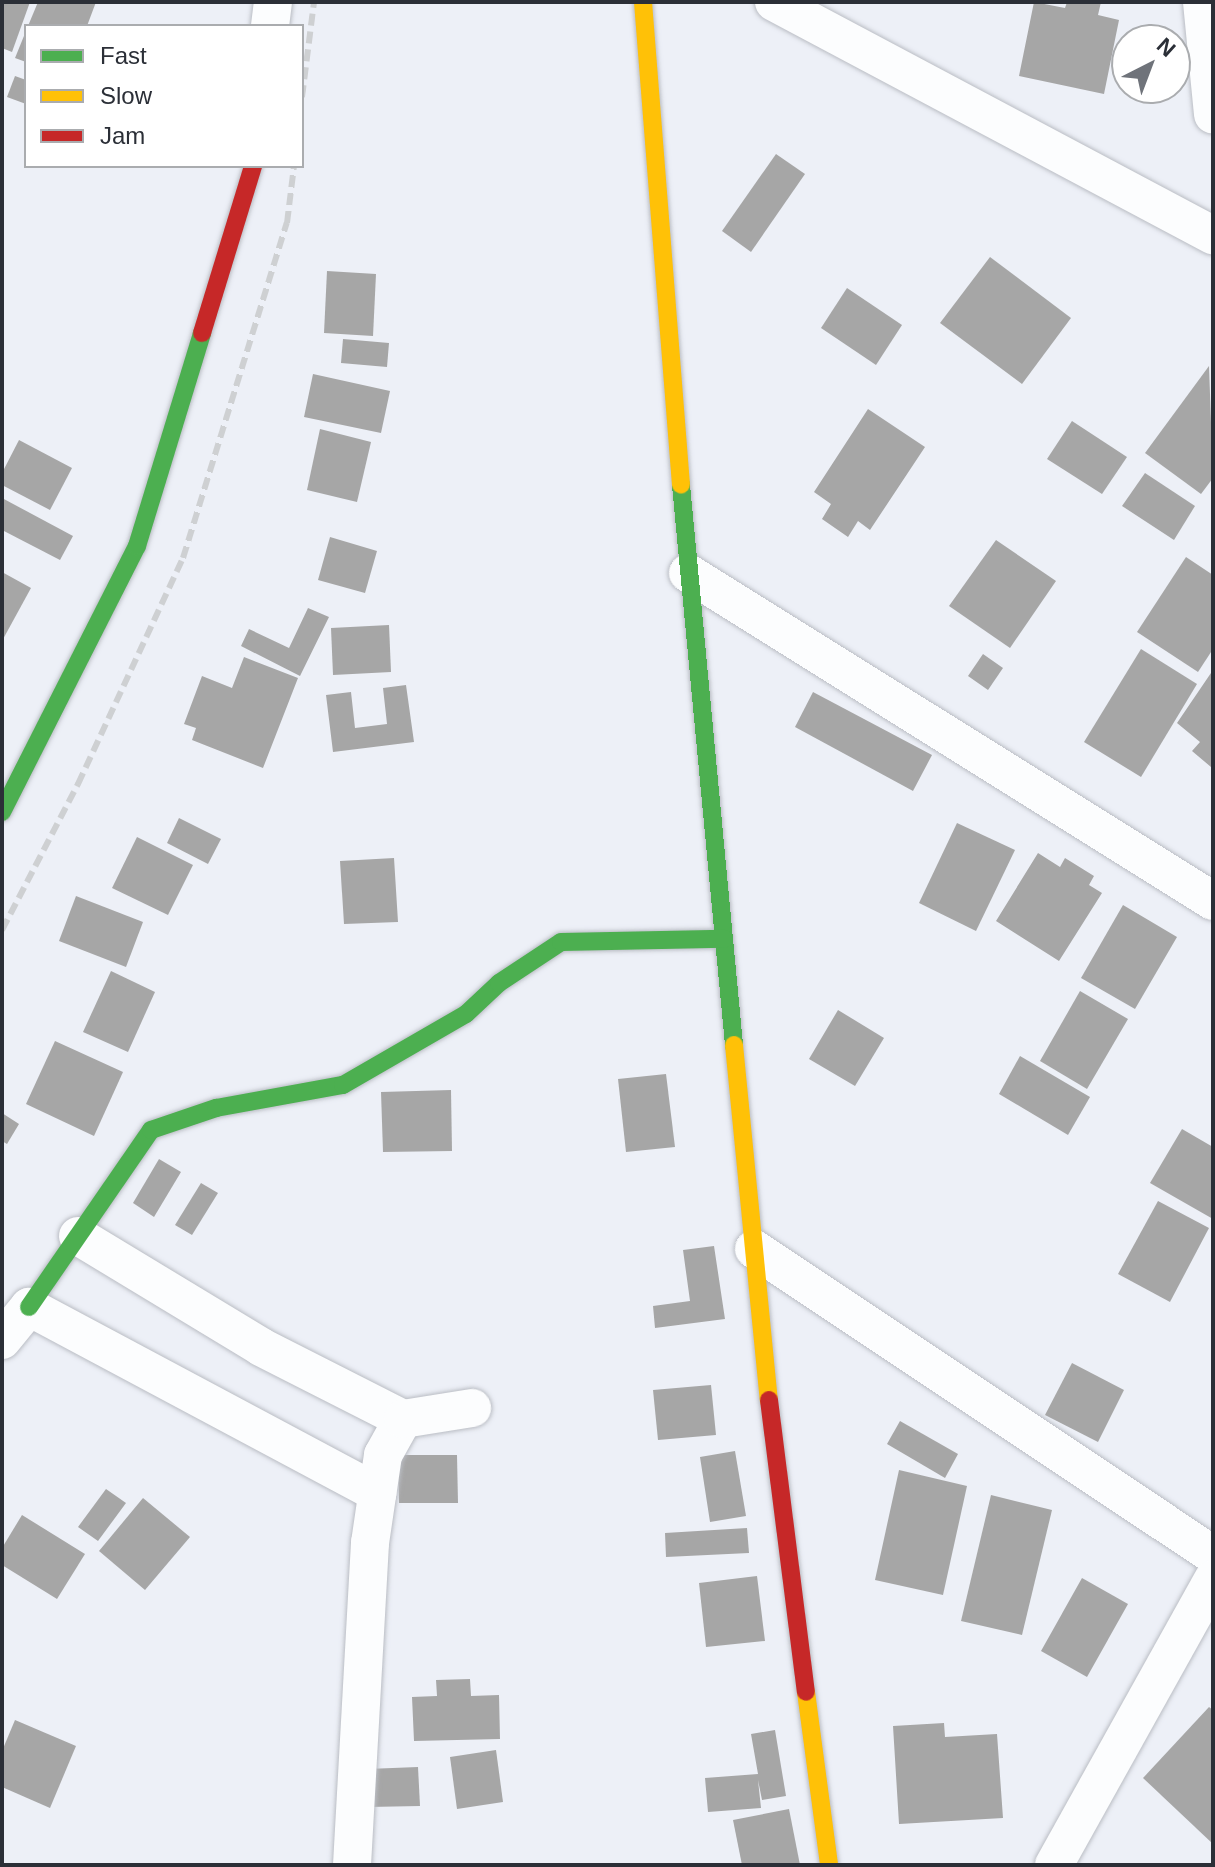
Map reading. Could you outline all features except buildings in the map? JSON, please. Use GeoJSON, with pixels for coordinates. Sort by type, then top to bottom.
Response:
{"type":"FeatureCollection","features":[{"type":"Feature","properties":{"kind":"street"},"geometry":{"type":"LineString","coordinates":[[270,24],[273,2]]}},
{"type":"Feature","properties":{"kind":"street"},"geometry":{"type":"LineString","coordinates":[[643,2],[688,573],[775,1460],[829,1865]]}},
{"type":"Feature","properties":{"kind":"street"},"geometry":{"type":"LineString","coordinates":[[774,2],[1213,235]]}},
{"type":"Feature","properties":{"kind":"street"},"geometry":{"type":"LineString","coordinates":[[1202,2],[1213,114]]}},
{"type":"Feature","properties":{"kind":"street"},"geometry":{"type":"LineString","coordinates":[[2,812],[137,546],[252,168]]}},
{"type":"Feature","properties":{"kind":"street"},"geometry":{"type":"LineString","coordinates":[[688,573],[1213,901]]}},
{"type":"Feature","properties":{"kind":"street"},"geometry":{"type":"LineString","coordinates":[[2,1340],[29,1307],[151,1130],[216,1108],[343,1085],[466,1014],[499,983],[561,942],[724,939]]}},
{"type":"Feature","properties":{"kind":"street"},"geometry":{"type":"LineString","coordinates":[[78,1236],[261,1347],[403,1419],[472,1408]]}},
{"type":"Feature","properties":{"kind":"street"},"geometry":{"type":"LineString","coordinates":[[754,1249],[1213,1555]]}},
{"type":"Feature","properties":{"kind":"street"},"geometry":{"type":"LineString","coordinates":[[29,1307],[378,1493]]}},
{"type":"Feature","properties":{"kind":"street"},"geometry":{"type":"LineString","coordinates":[[352,1865],[368,1575],[383,1455],[403,1419]]}},
{"type":"Feature","properties":{"kind":"street"},"geometry":{"type":"LineString","coordinates":[[1054,1865],[1213,1579]]}},
{"type":"Feature","properties":{"kind":"railway"},"geometry":{"type":"LineString","coordinates":[[304,81],[314,2]]}},
{"type":"Feature","properties":{"kind":"railway"},"geometry":{"type":"LineString","coordinates":[[2,930],[78,784],[183,558],[287,223],[294,168]]}},
{"type":"Feature","properties":{"kind":"traffic: fast"},"geometry":{"type":"LineString","coordinates":[[2,812],[137,546],[202,333]]}},
{"type":"Feature","properties":{"kind":"traffic: fast"},"geometry":{"type":"LineString","coordinates":[[681,485],[734,1045]]}},
{"type":"Feature","properties":{"kind":"traffic: fast"},"geometry":{"type":"LineString","coordinates":[[29,1307],[151,1130],[216,1108],[343,1085],[466,1014],[499,983],[561,942],[724,939]]}},
{"type":"Feature","properties":{"kind":"traffic: slow"},"geometry":{"type":"LineString","coordinates":[[643,2],[681,485]]}},
{"type":"Feature","properties":{"kind":"traffic: slow"},"geometry":{"type":"LineString","coordinates":[[734,1045],[769,1400]]}},
{"type":"Feature","properties":{"kind":"traffic: slow"},"geometry":{"type":"LineString","coordinates":[[806,1692],[829,1865]]}},
{"type":"Feature","properties":{"kind":"traffic: jam"},"geometry":{"type":"LineString","coordinates":[[202,333],[252,168]]}},
{"type":"Feature","properties":{"kind":"traffic: jam"},"geometry":{"type":"LineString","coordinates":[[769,1400],[806,1692]]}}]}
